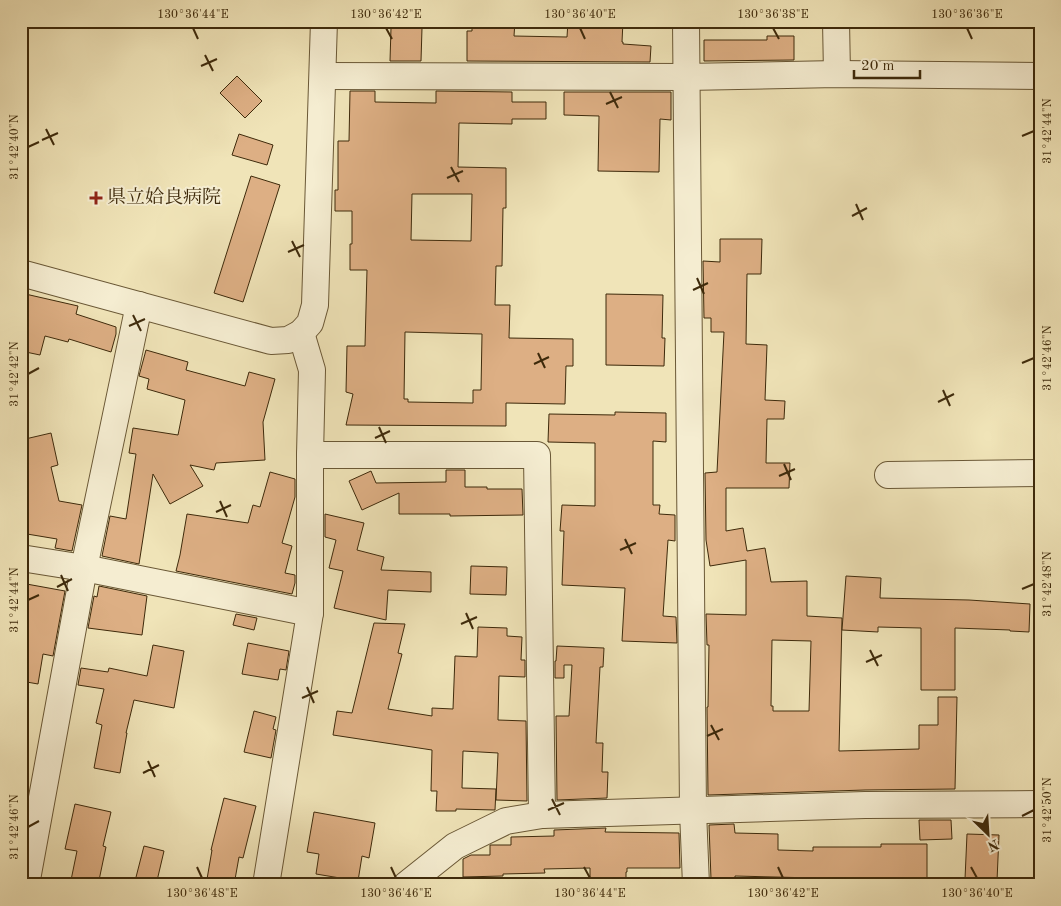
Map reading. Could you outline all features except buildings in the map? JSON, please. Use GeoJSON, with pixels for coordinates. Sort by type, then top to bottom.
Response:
{"type":"FeatureCollection","features":[{"type":"Feature","properties":{"kind":"street"},"geometry":{"type":"LineString","coordinates":[[21,273],[271,341],[288,340],[300,332],[310,323],[315,305],[324,21]]}},
{"type":"Feature","properties":{"kind":"street"},"geometry":{"type":"LineString","coordinates":[[686,21],[693,811],[696,885]]}},
{"type":"Feature","properties":{"kind":"street"},"geometry":{"type":"LineString","coordinates":[[836,21],[837,74]]}},
{"type":"Feature","properties":{"kind":"street"},"geometry":{"type":"LineString","coordinates":[[323,76],[686,77],[837,74],[1040,76]]}},
{"type":"Feature","properties":{"kind":"street"},"geometry":{"type":"LineString","coordinates":[[26,885],[84,568],[139,305]]}},
{"type":"Feature","properties":{"kind":"street"},"geometry":{"type":"LineString","coordinates":[[266,885],[310,613],[312,370],[300,332]]}},
{"type":"Feature","properties":{"kind":"street"},"geometry":{"type":"LineString","coordinates":[[310,455],[537,455],[542,815]]}},
{"type":"Feature","properties":{"kind":"street"},"geometry":{"type":"LineString","coordinates":[[888,475],[1040,473]]}},
{"type":"Feature","properties":{"kind":"street"},"geometry":{"type":"LineString","coordinates":[[21,558],[84,568],[310,613]]}},
{"type":"Feature","properties":{"kind":"street"},"geometry":{"type":"LineString","coordinates":[[406,885],[456,846],[506,821],[542,815],[865,805],[1040,804]]}},
{"type":"Feature","properties":{"kind":"place","name":"県立姶良病院"},"geometry":{"type":"Point","coordinates":[96,198]}}]}
